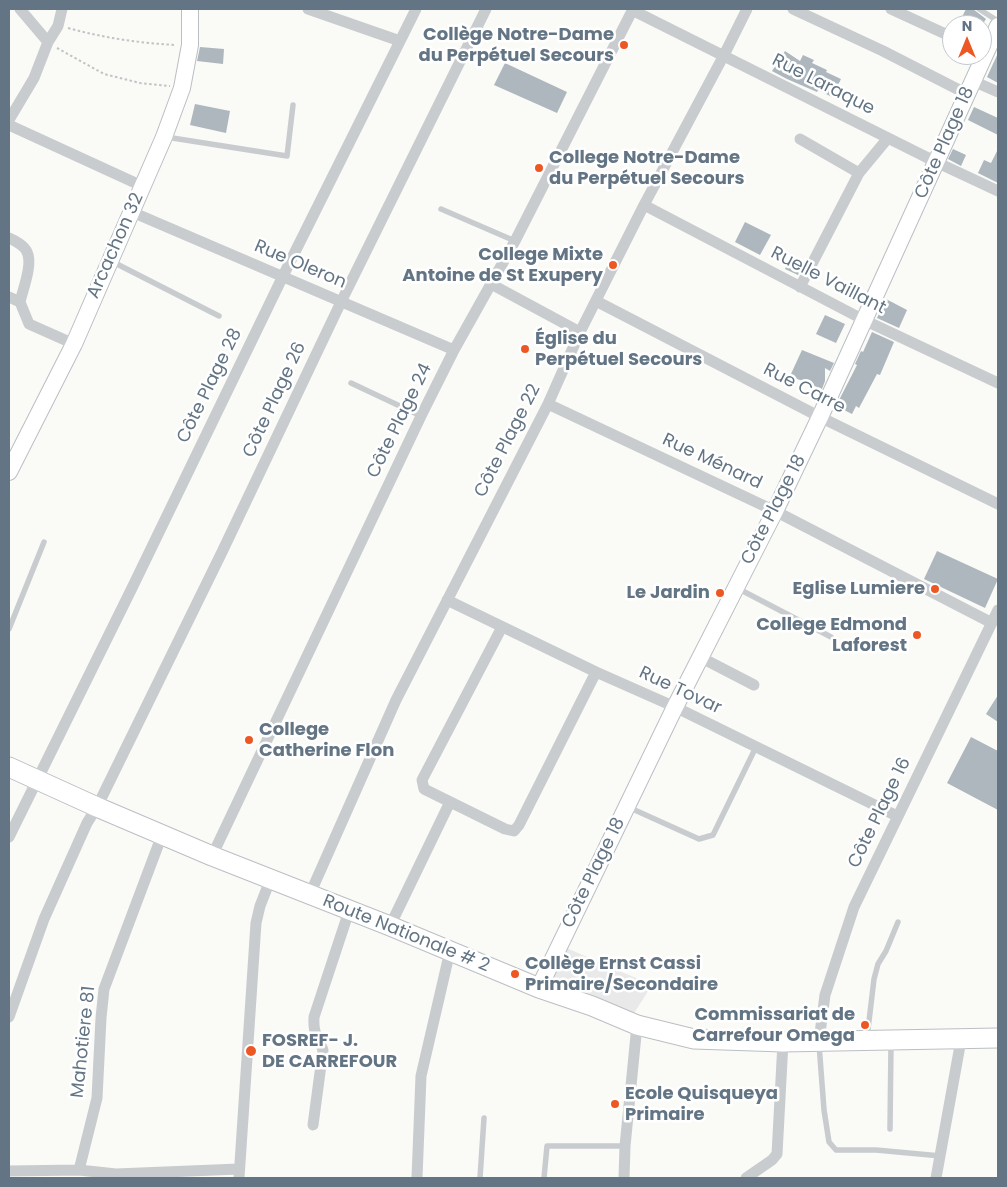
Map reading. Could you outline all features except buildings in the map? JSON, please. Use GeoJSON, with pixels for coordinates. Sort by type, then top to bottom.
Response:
{"type":"FeatureCollection","features":[{"type":"Feature","properties":{"kind":"main road","name":"Route Nationale # 2"},"geometry":{"type":"LineString","coordinates":[[9,767],[212,856],[390,926],[538,988],[592,1006],[638,1025],[694,1039],[783,1042],[998,1038]]}},
{"type":"Feature","properties":{"kind":"street"},"geometry":{"type":"LineString","coordinates":[[20,9],[48,42]]}},
{"type":"Feature","properties":{"kind":"street"},"geometry":{"type":"LineString","coordinates":[[9,120],[34,78],[48,42],[58,26],[62,9]]}},
{"type":"Feature","properties":{"kind":"street","name":"Arcachon 32"},"geometry":{"type":"LineString","coordinates":[[9,472],[13,454],[74,344],[164,137],[182,88],[190,45],[190,9]]}},
{"type":"Feature","properties":{"kind":"street"},"geometry":{"type":"LineString","coordinates":[[308,9],[400,41]]}},
{"type":"Feature","properties":{"kind":"street","name":"Côte Plage 28"},"geometry":{"type":"LineString","coordinates":[[9,837],[283,276],[416,9]]}},
{"type":"Feature","properties":{"kind":"street","name":"Côte Plage 26"},"geometry":{"type":"LineString","coordinates":[[9,1017],[44,919],[87,822],[97,807],[218,561],[342,302],[486,9]]}},
{"type":"Feature","properties":{"kind":"street","name":"Côte Plage 22"},"geometry":{"type":"LineString","coordinates":[[310,894],[396,700],[548,404],[580,332],[644,205],[747,9]]}},
{"type":"Feature","properties":{"kind":"street"},"geometry":{"type":"LineString","coordinates":[[793,9],[883,51],[970,87],[998,92]]}},
{"type":"Feature","properties":{"kind":"street"},"geometry":{"type":"LineString","coordinates":[[891,9],[942,32]]}},
{"type":"Feature","properties":{"kind":"street","name":"Rue Laraque"},"geometry":{"type":"LineString","coordinates":[[633,10],[936,162],[998,191]]}},
{"type":"Feature","properties":{"kind":"street","name":"Côte Plage 24"},"geometry":{"type":"LineString","coordinates":[[212,856],[421,416],[454,350],[515,241],[633,10]]}},
{"type":"Feature","properties":{"kind":"street","name":"Côte Plage 18"},"geometry":{"type":"LineString","coordinates":[[992,37],[998,26]]}},
{"type":"Feature","properties":{"kind":"street","name":"Côte Plage 18"},"geometry":{"type":"LineString","coordinates":[[538,988],[626,806],[735,586],[775,511],[820,417],[979,65]]}},
{"type":"Feature","properties":{"kind":"street"},"geometry":{"type":"LineString","coordinates":[[9,125],[142,186]]}},
{"type":"Feature","properties":{"kind":"street"},"geometry":{"type":"LineString","coordinates":[[800,287],[858,173],[888,138]]}},
{"type":"Feature","properties":{"kind":"street"},"geometry":{"type":"LineString","coordinates":[[800,139],[858,173]]}},
{"type":"Feature","properties":{"kind":"street","name":"Ruelle Vaillant"},"geometry":{"type":"LineString","coordinates":[[644,205],[864,320],[998,383]]}},
{"type":"Feature","properties":{"kind":"street","name":"Rue Oleron"},"geometry":{"type":"LineString","coordinates":[[132,212],[454,350]]}},
{"type":"Feature","properties":{"kind":"street"},"geometry":{"type":"LineString","coordinates":[[9,238],[21,244],[27,251],[30,262],[14,299],[30,324],[74,344]]}},
{"type":"Feature","properties":{"kind":"street"},"geometry":{"type":"LineString","coordinates":[[491,284],[580,332]]}},
{"type":"Feature","properties":{"kind":"street","name":"Rue Carre"},"geometry":{"type":"LineString","coordinates":[[596,301],[820,417],[998,504]]}},
{"type":"Feature","properties":{"kind":"street","name":"Rue Ménard"},"geometry":{"type":"LineString","coordinates":[[548,404],[775,511],[992,623]]}},
{"type":"Feature","properties":{"kind":"street","name":"Rue Tovar"},"geometry":{"type":"LineString","coordinates":[[446,600],[596,672],[675,707],[897,816]]}},
{"type":"Feature","properties":{"kind":"street","name":"Côte Plage 16"},"geometry":{"type":"LineString","coordinates":[[819,1041],[825,995],[854,907],[998,610]]}},
{"type":"Feature","properties":{"kind":"street"},"geometry":{"type":"LineString","coordinates":[[502,627],[422,780],[424,789],[504,829],[514,831],[517,828],[596,672]]}},
{"type":"Feature","properties":{"kind":"street"},"geometry":{"type":"LineString","coordinates":[[700,657],[754,685]]}},
{"type":"Feature","properties":{"kind":"street"},"geometry":{"type":"LineString","coordinates":[[390,926],[450,802]]}},
{"type":"Feature","properties":{"kind":"street","name":"Mahotiere 81"},"geometry":{"type":"LineString","coordinates":[[79,1170],[97,1098],[104,989],[162,835]]}},
{"type":"Feature","properties":{"kind":"street"},"geometry":{"type":"LineString","coordinates":[[9,1171],[30,1174],[79,1170],[116,1176],[239,1173],[256,923],[260,906],[271,878]]}},
{"type":"Feature","properties":{"kind":"street"},"geometry":{"type":"LineString","coordinates":[[313,1125],[324,1050],[321,1042],[315,1036],[313,1027],[314,1017],[349,911]]}},
{"type":"Feature","properties":{"kind":"street"},"geometry":{"type":"LineString","coordinates":[[417,1178],[421,1076],[450,951]]}},
{"type":"Feature","properties":{"kind":"street"},"geometry":{"type":"LineString","coordinates":[[624,1178],[625,1146],[638,1025]]}},
{"type":"Feature","properties":{"kind":"street"},"geometry":{"type":"LineString","coordinates":[[936,1178],[960,1040]]}},
{"type":"Feature","properties":{"kind":"street"},"geometry":{"type":"LineString","coordinates":[[746,1178],[772,1160],[777,1154],[783,1042]]}},
{"type":"Feature","properties":{"kind":"lane"},"geometry":{"type":"LineString","coordinates":[[979,9],[998,21]]}},
{"type":"Feature","properties":{"kind":"lane"},"geometry":{"type":"LineString","coordinates":[[164,137],[287,156],[293,105]]}},
{"type":"Feature","properties":{"kind":"lane"},"geometry":{"type":"LineString","coordinates":[[441,209],[515,241]]}},
{"type":"Feature","properties":{"kind":"lane"},"geometry":{"type":"LineString","coordinates":[[109,260],[219,316]]}},
{"type":"Feature","properties":{"kind":"lane"},"geometry":{"type":"LineString","coordinates":[[351,383],[421,416]]}},
{"type":"Feature","properties":{"kind":"lane"},"geometry":{"type":"LineString","coordinates":[[9,629],[44,542]]}},
{"type":"Feature","properties":{"kind":"lane"},"geometry":{"type":"LineString","coordinates":[[735,586],[831,637]]}},
{"type":"Feature","properties":{"kind":"lane"},"geometry":{"type":"LineString","coordinates":[[626,806],[698,839],[714,835],[756,747]]}},
{"type":"Feature","properties":{"kind":"lane"},"geometry":{"type":"LineString","coordinates":[[867,1040],[874,979],[878,964],[886,951],[898,922]]}},
{"type":"Feature","properties":{"kind":"lane"},"geometry":{"type":"LineString","coordinates":[[890,1129],[891,1040]]}},
{"type":"Feature","properties":{"kind":"lane"},"geometry":{"type":"LineString","coordinates":[[819,1041],[824,1110],[829,1142],[836,1150],[876,1150],[941,1156]]}},
{"type":"Feature","properties":{"kind":"lane"},"geometry":{"type":"LineString","coordinates":[[480,1178],[484,1118]]}},
{"type":"Feature","properties":{"kind":"lane"},"geometry":{"type":"LineString","coordinates":[[544,1178],[547,1146],[625,1146]]}},
{"type":"Feature","properties":{"kind":"path"},"geometry":{"type":"LineString","coordinates":[[58,26],[98,36],[142,43],[190,45]]}},
{"type":"Feature","properties":{"kind":"path"},"geometry":{"type":"LineString","coordinates":[[48,42],[104,74],[140,83],[182,88]]}},
{"type":"Feature","properties":{"kind":"shaded area"},"geometry":{"type":"Polygon","coordinates":[[[564,947],[652,985],[629,1021],[599,998],[549,977],[564,947]]]}},
{"type":"Feature","properties":{"kind":"place","name":"Collège Notre-Dame du Perpétuel Secours"},"geometry":{"type":"Point","coordinates":[624,45]}},
{"type":"Feature","properties":{"kind":"place","name":"College Notre-Dame du Perpétuel Secours"},"geometry":{"type":"Point","coordinates":[539,168]}},
{"type":"Feature","properties":{"kind":"place","name":"College Mixte Antoine de St Exupery"},"geometry":{"type":"Point","coordinates":[613,265]}},
{"type":"Feature","properties":{"kind":"place","name":"Église du Perpétuel Secours"},"geometry":{"type":"Point","coordinates":[525,349]}},
{"type":"Feature","properties":{"kind":"place","name":"Eglise Lumiere"},"geometry":{"type":"Point","coordinates":[935,589]}},
{"type":"Feature","properties":{"kind":"place","name":"Le Jardin"},"geometry":{"type":"Point","coordinates":[720,593]}},
{"type":"Feature","properties":{"kind":"place","name":"College Edmond Laforest"},"geometry":{"type":"Point","coordinates":[917,635]}},
{"type":"Feature","properties":{"kind":"place","name":"College Catherine Flon"},"geometry":{"type":"Point","coordinates":[249,740]}},
{"type":"Feature","properties":{"kind":"place","name":"Collège Ernst Cassi Primaire/Secondaire"},"geometry":{"type":"Point","coordinates":[515,974]}},
{"type":"Feature","properties":{"kind":"place","name":"Commissariat de Carrefour Omega"},"geometry":{"type":"Point","coordinates":[865,1025]}},
{"type":"Feature","properties":{"kind":"place","name":"FOSREF- J. DE CARREFOUR"},"geometry":{"type":"Point","coordinates":[251,1051]}},
{"type":"Feature","properties":{"kind":"place","name":"Ecole Quisqueya Primaire"},"geometry":{"type":"Point","coordinates":[615,1104]}}]}
